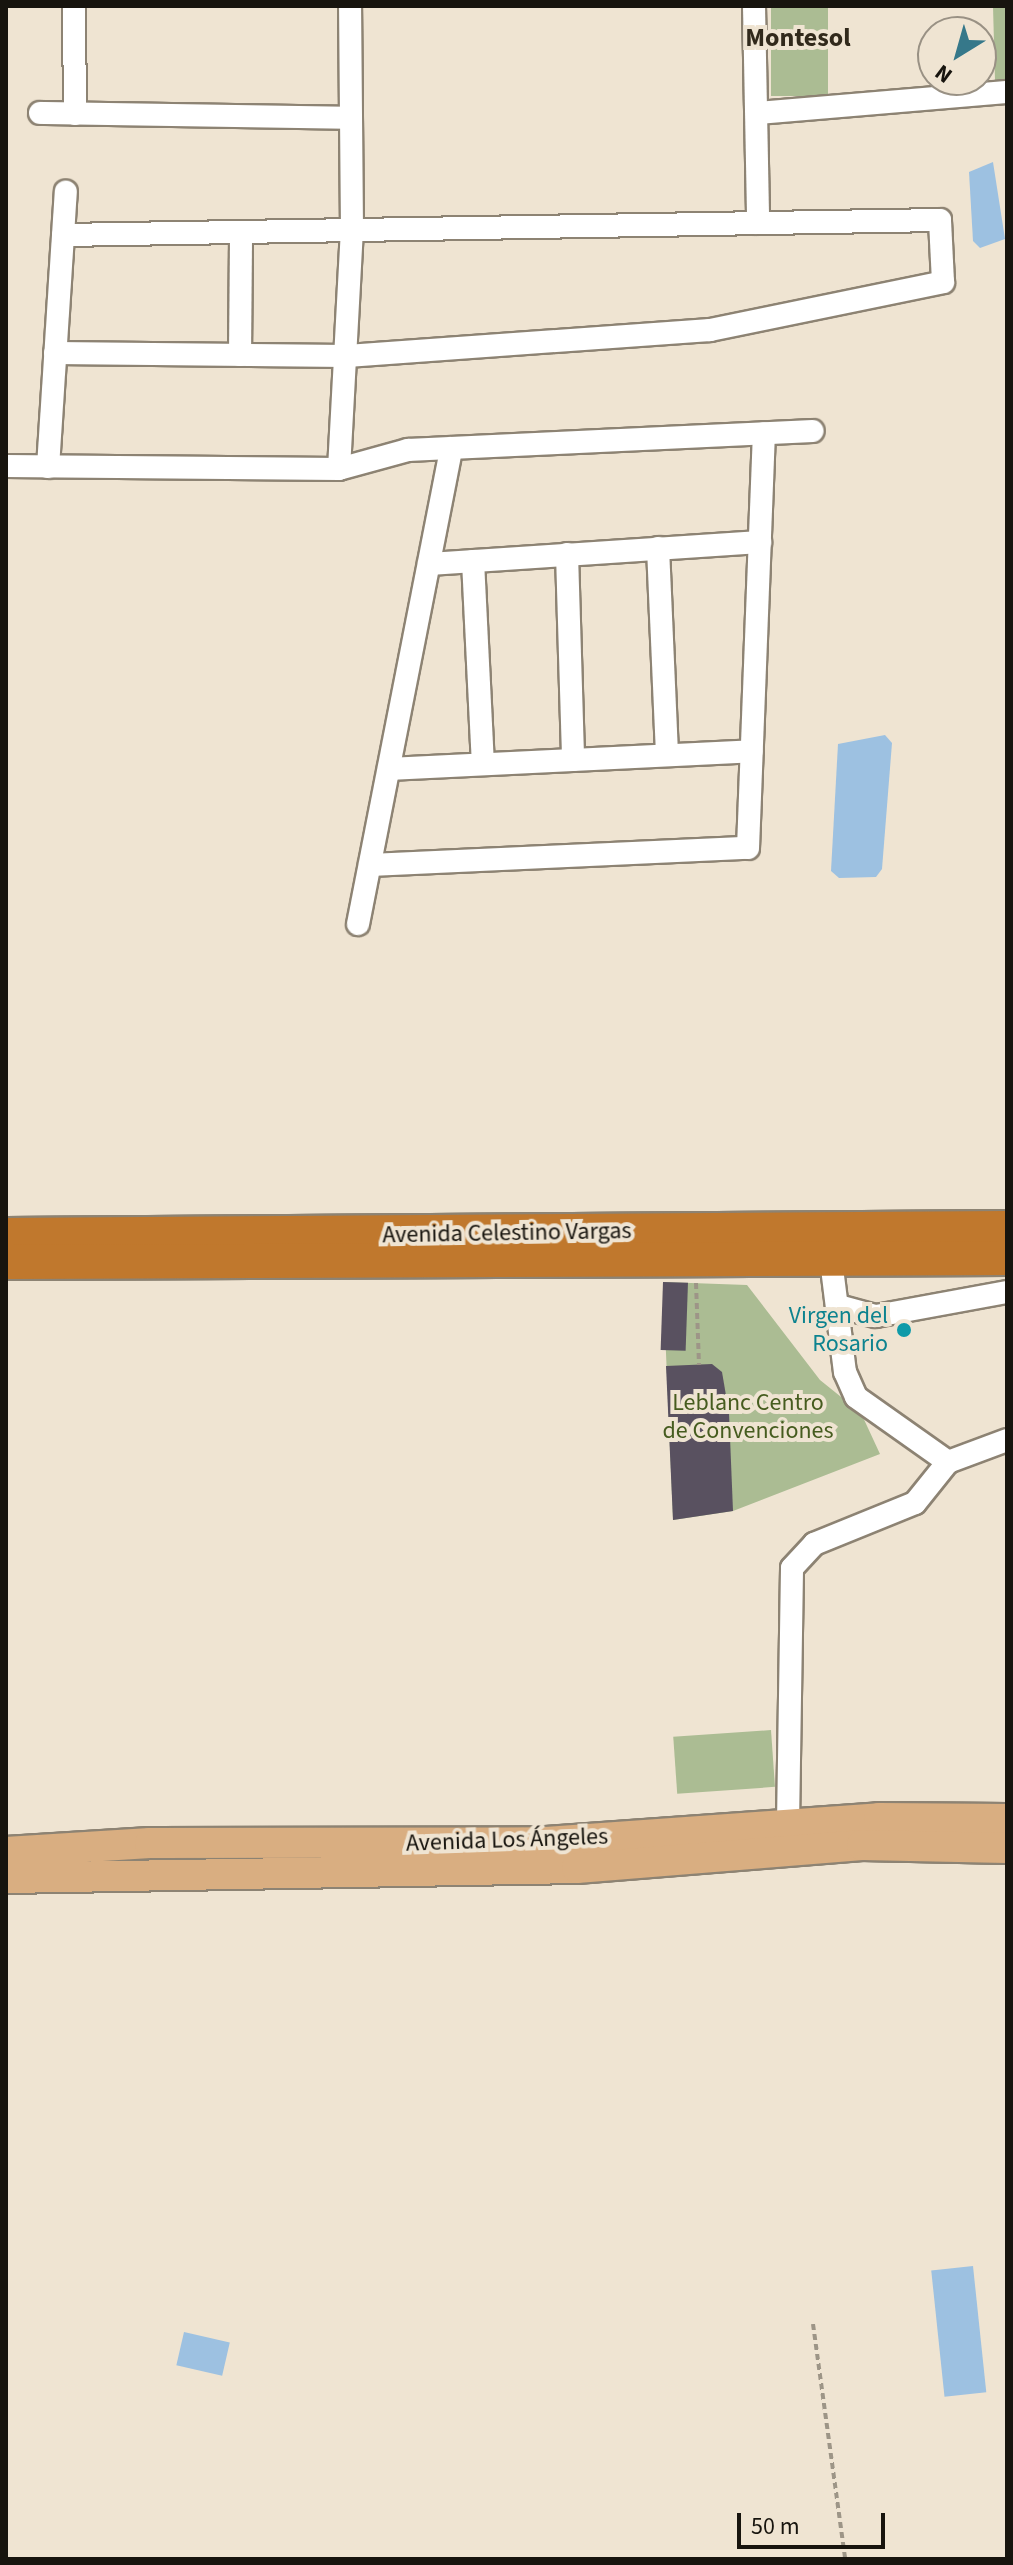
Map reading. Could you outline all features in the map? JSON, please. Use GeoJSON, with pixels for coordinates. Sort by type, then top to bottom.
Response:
{"type":"FeatureCollection","features":[{"type":"Feature","properties":{"kind":"highway","name":"Avenida Celestino Vargas"},"geometry":{"type":"LineString","coordinates":[[6,1262],[255,1248],[768,1246],[1007,1228]]}},
{"type":"Feature","properties":{"kind":"highway","name":"Avenida Celestino Vargas"},"geometry":{"type":"LineString","coordinates":[[6,1235],[255,1248]]}},
{"type":"Feature","properties":{"kind":"highway","name":"Avenida Celestino Vargas"},"geometry":{"type":"LineString","coordinates":[[581,1246],[696,1260],[768,1246],[831,1260],[1007,1258]]}},
{"type":"Feature","properties":{"kind":"main road","name":"Avenida Los Ángeles"},"geometry":{"type":"LineString","coordinates":[[6,1852],[150,1843],[530,1842],[788,1824],[1007,1819]]}},
{"type":"Feature","properties":{"kind":"main road","name":"Avenida Los Ángeles"},"geometry":{"type":"LineString","coordinates":[[6,1878],[577,1868],[862,1845],[1007,1848]]}},
{"type":"Feature","properties":{"kind":"street"},"geometry":{"type":"LineString","coordinates":[[74,6],[75,114]]}},
{"type":"Feature","properties":{"kind":"street"},"geometry":{"type":"LineString","coordinates":[[339,469],[352,230],[350,6]]}},
{"type":"Feature","properties":{"kind":"street"},"geometry":{"type":"LineString","coordinates":[[754,6],[758,223]]}},
{"type":"Feature","properties":{"kind":"street"},"geometry":{"type":"LineString","coordinates":[[757,113],[1007,92]]}},
{"type":"Feature","properties":{"kind":"street"},"geometry":{"type":"LineString","coordinates":[[40,113],[351,118]]}},
{"type":"Feature","properties":{"kind":"street"},"geometry":{"type":"LineString","coordinates":[[48,467],[66,192]]}},
{"type":"Feature","properties":{"kind":"street"},"geometry":{"type":"LineString","coordinates":[[55,353],[347,356],[710,330],[943,282],[940,220],[63,235]]}},
{"type":"Feature","properties":{"kind":"street"},"geometry":{"type":"LineString","coordinates":[[240,355],[241,232]]}},
{"type":"Feature","properties":{"kind":"street"},"geometry":{"type":"LineString","coordinates":[[6,466],[339,469],[408,450],[813,431]]}},
{"type":"Feature","properties":{"kind":"street"},"geometry":{"type":"LineString","coordinates":[[370,865],[748,848],[764,433]]}},
{"type":"Feature","properties":{"kind":"street"},"geometry":{"type":"LineString","coordinates":[[358,924],[451,448]]}},
{"type":"Feature","properties":{"kind":"street"},"geometry":{"type":"LineString","coordinates":[[429,564],[760,542]]}},
{"type":"Feature","properties":{"kind":"street"},"geometry":{"type":"LineString","coordinates":[[658,548],[667,755]]}},
{"type":"Feature","properties":{"kind":"street"},"geometry":{"type":"LineString","coordinates":[[567,554],[573,760]]}},
{"type":"Feature","properties":{"kind":"street"},"geometry":{"type":"LineString","coordinates":[[473,561],[483,764]]}},
{"type":"Feature","properties":{"kind":"street"},"geometry":{"type":"LineString","coordinates":[[389,769],[752,751]]}},
{"type":"Feature","properties":{"kind":"street"},"geometry":{"type":"LineString","coordinates":[[831,1260],[845,1372],[856,1397],[948,1462]]}},
{"type":"Feature","properties":{"kind":"street"},"geometry":{"type":"LineString","coordinates":[[838,1306],[876,1316],[1007,1292]]}},
{"type":"Feature","properties":{"kind":"street"},"geometry":{"type":"LineString","coordinates":[[788,1824],[792,1568],[814,1544],[915,1503],[948,1462],[1007,1440]]}},
{"type":"Feature","properties":{"kind":"path"},"geometry":{"type":"LineString","coordinates":[[696,1260],[699,1365]]}},
{"type":"Feature","properties":{"kind":"path"},"geometry":{"type":"LineString","coordinates":[[813,2324],[845,2559]]}},
{"type":"Feature","properties":{"kind":"green space"},"geometry":{"type":"Polygon","coordinates":[[[771,6],[828,6],[828,96],[771,96],[771,6]]]}},
{"type":"Feature","properties":{"kind":"green space"},"geometry":{"type":"Polygon","coordinates":[[[993,6],[1007,6],[1007,79],[997,80],[997,16],[993,16],[993,6]]]}},
{"type":"Feature","properties":{"kind":"green space","name":"Leblanc Centro de Convenciones"},"geometry":{"type":"Polygon","coordinates":[[[663,1282],[747,1285],[820,1380],[861,1413],[880,1454],[733,1511],[673,1520],[663,1282]]]}},
{"type":"Feature","properties":{"kind":"green space"},"geometry":{"type":"Polygon","coordinates":[[[771,1730],[775,1787],[677,1794],[673,1737],[771,1730]]]}},
{"type":"Feature","properties":{"kind":"water"},"geometry":{"type":"Polygon","coordinates":[[[993,162],[1005,239],[980,248],[973,241],[969,172],[993,162]]]}},
{"type":"Feature","properties":{"kind":"water"},"geometry":{"type":"Polygon","coordinates":[[[885,735],[892,743],[882,869],[876,877],[839,878],[831,871],[838,744],[885,735]]]}},
{"type":"Feature","properties":{"kind":"water"},"geometry":{"type":"Polygon","coordinates":[[[973,2266],[986,2392],[945,2397],[931,2270],[973,2266]]]}},
{"type":"Feature","properties":{"kind":"water"},"geometry":{"type":"Polygon","coordinates":[[[184,2332],[230,2343],[222,2376],[176,2365],[184,2332]]]}},
{"type":"Feature","properties":{"kind":"building"},"geometry":{"type":"Polygon","coordinates":[[[663,1282],[688,1283],[686,1351],[661,1350],[663,1282]]]}},
{"type":"Feature","properties":{"kind":"building"},"geometry":{"type":"Polygon","coordinates":[[[712,1364],[722,1372],[729,1413],[733,1511],[673,1520],[666,1366],[712,1364]]]}},
{"type":"Feature","properties":{"kind":"place","name":"Virgen del Rosario"},"geometry":{"type":"Point","coordinates":[904,1330]}},
{"type":"Feature","properties":{"kind":"district","name":"Montesol"},"geometry":{"type":"Point","coordinates":[798,38]}}]}
